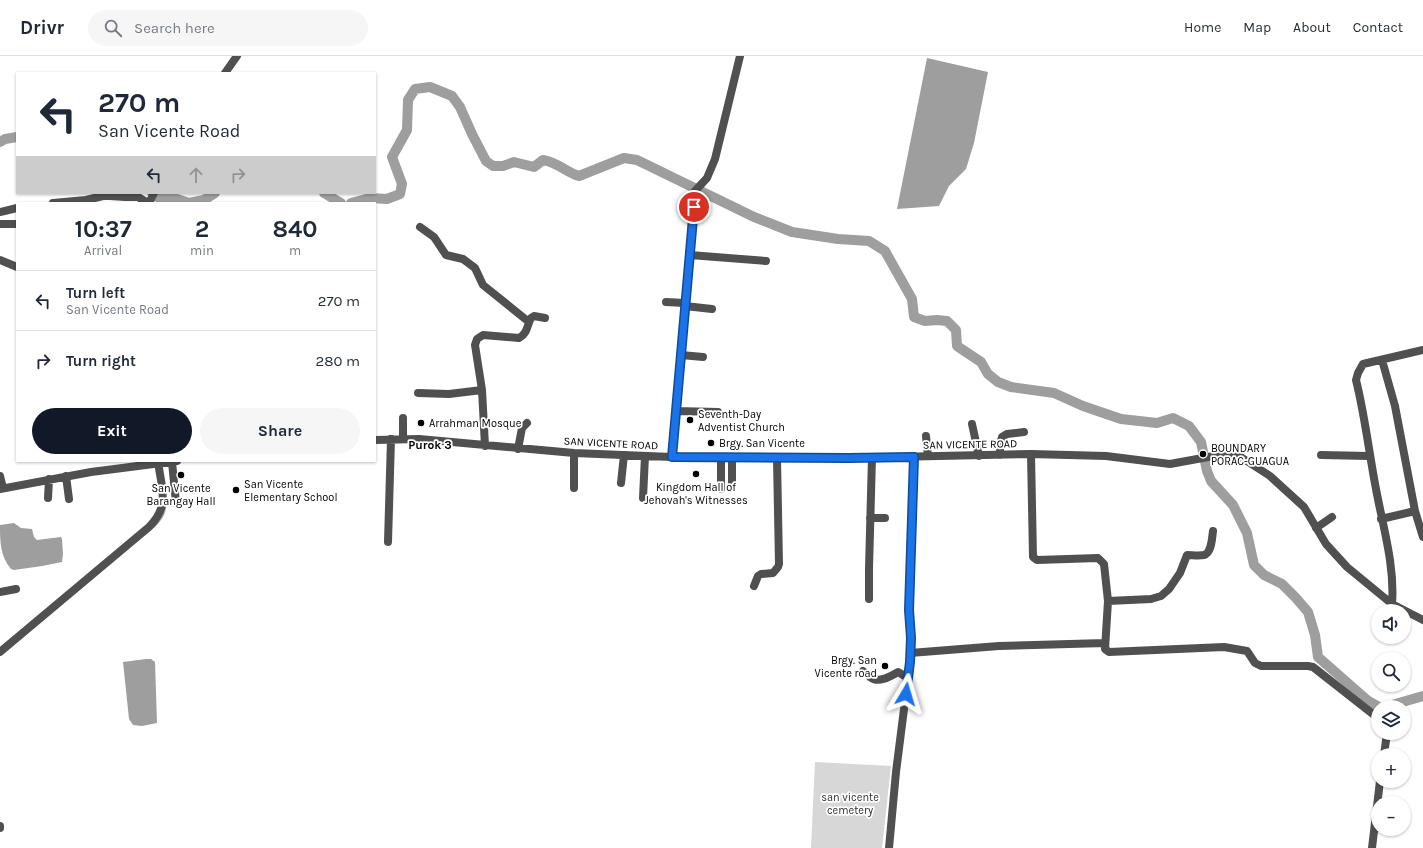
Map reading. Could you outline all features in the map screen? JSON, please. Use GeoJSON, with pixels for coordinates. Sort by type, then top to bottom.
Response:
{"type":"FeatureCollection","features":[{"type":"Feature","properties":{"kind":"street"},"geometry":{"type":"LineString","coordinates":[[227,72],[237,56]]}},
{"type":"Feature","properties":{"kind":"street"},"geometry":{"type":"LineString","coordinates":[[672,457],[695,191],[707,178],[715,159],[740,56]]}},
{"type":"Feature","properties":{"kind":"street"},"geometry":{"type":"LineString","coordinates":[[86,202],[103,196],[151,199]]}},
{"type":"Feature","properties":{"kind":"street"},"geometry":{"type":"LineString","coordinates":[[0,212],[16,208]]}},
{"type":"Feature","properties":{"kind":"street"},"geometry":{"type":"LineString","coordinates":[[0,224],[16,224]]}},
{"type":"Feature","properties":{"kind":"street"},"geometry":{"type":"LineString","coordinates":[[420,227],[434,237],[446,255],[463,259],[475,268],[483,284],[529,322]]}},
{"type":"Feature","properties":{"kind":"street"},"geometry":{"type":"LineString","coordinates":[[690,255],[766,261]]}},
{"type":"Feature","properties":{"kind":"street"},"geometry":{"type":"LineString","coordinates":[[0,260],[16,267]]}},
{"type":"Feature","properties":{"kind":"street"},"geometry":{"type":"LineString","coordinates":[[666,302],[712,309]]}},
{"type":"Feature","properties":{"kind":"street"},"geometry":{"type":"LineString","coordinates":[[485,446],[482,390],[475,345],[477,339],[482,335],[519,338],[524,336],[531,318],[534,316],[545,318]]}},
{"type":"Feature","properties":{"kind":"street"},"geometry":{"type":"LineString","coordinates":[[1392,604],[1393,581],[1356,380],[1363,364],[1423,350]]}},
{"type":"Feature","properties":{"kind":"street"},"geometry":{"type":"LineString","coordinates":[[681,355],[703,357]]}},
{"type":"Feature","properties":{"kind":"street"},"geometry":{"type":"LineString","coordinates":[[1382,360],[1395,406],[1415,511],[1423,537]]}},
{"type":"Feature","properties":{"kind":"street"},"geometry":{"type":"LineString","coordinates":[[418,393],[449,394],[482,390]]}},
{"type":"Feature","properties":{"kind":"street"},"geometry":{"type":"LineString","coordinates":[[676,410],[718,412]]}},
{"type":"Feature","properties":{"kind":"street"},"geometry":{"type":"LineString","coordinates":[[403,418],[403,439]]}},
{"type":"Feature","properties":{"kind":"street"},"geometry":{"type":"LineString","coordinates":[[518,449],[521,429],[527,423]]}},
{"type":"Feature","properties":{"kind":"street"},"geometry":{"type":"LineString","coordinates":[[972,424],[979,456]]}},
{"type":"Feature","properties":{"kind":"street"},"geometry":{"type":"LineString","coordinates":[[1000,455],[1000,444],[1002,437],[1006,434],[1024,432]]}},
{"type":"Feature","properties":{"kind":"street"},"geometry":{"type":"LineString","coordinates":[[926,436],[928,456]]}},
{"type":"Feature","properties":{"kind":"street"},"geometry":{"type":"LineString","coordinates":[[388,542],[391,439]]}},
{"type":"Feature","properties":{"kind":"street","name":"SAN VICENTE ROAD"},"geometry":{"type":"LineString","coordinates":[[376,440],[419,439],[574,453],[732,458],[872,458],[1031,454],[1106,456],[1162,464],[1230,453],[1236,454],[1270,476],[1304,507],[1330,549],[1347,567],[1392,604]]}},
{"type":"Feature","properties":{"kind":"street"},"geometry":{"type":"LineString","coordinates":[[574,453],[574,488]]}},
{"type":"Feature","properties":{"kind":"street"},"geometry":{"type":"LineString","coordinates":[[1031,454],[1033,557],[1037,560],[1098,558],[1104,564],[1108,601],[1105,649],[1109,652],[1224,647],[1247,651],[1255,663],[1261,666],[1311,666],[1371,712]]}},
{"type":"Feature","properties":{"kind":"street"},"geometry":{"type":"LineString","coordinates":[[621,483],[624,455]]}},
{"type":"Feature","properties":{"kind":"street"},"geometry":{"type":"LineString","coordinates":[[1321,455],[1370,456]]}},
{"type":"Feature","properties":{"kind":"street"},"geometry":{"type":"LineString","coordinates":[[643,498],[645,456]]}},
{"type":"Feature","properties":{"kind":"street"},"geometry":{"type":"LineString","coordinates":[[721,457],[721,489]]}},
{"type":"Feature","properties":{"kind":"street"},"geometry":{"type":"LineString","coordinates":[[889,848],[911,638],[909,610],[914,457]]}},
{"type":"Feature","properties":{"kind":"street"},"geometry":{"type":"LineString","coordinates":[[732,458],[732,485]]}},
{"type":"Feature","properties":{"kind":"street"},"geometry":{"type":"LineString","coordinates":[[754,586],[758,576],[761,574],[773,573],[779,564],[777,458]]}},
{"type":"Feature","properties":{"kind":"street"},"geometry":{"type":"LineString","coordinates":[[870,599],[872,458]]}},
{"type":"Feature","properties":{"kind":"street"},"geometry":{"type":"LineString","coordinates":[[0,476],[1,489],[66,476],[154,462],[163,503],[157,518],[149,527],[0,652]]}},
{"type":"Feature","properties":{"kind":"street"},"geometry":{"type":"LineString","coordinates":[[174,462],[176,503]]}},
{"type":"Feature","properties":{"kind":"street"},"geometry":{"type":"LineString","coordinates":[[66,476],[70,499]]}},
{"type":"Feature","properties":{"kind":"street"},"geometry":{"type":"LineString","coordinates":[[48,498],[49,479]]}},
{"type":"Feature","properties":{"kind":"street"},"geometry":{"type":"LineString","coordinates":[[1381,519],[1415,511]]}},
{"type":"Feature","properties":{"kind":"street"},"geometry":{"type":"LineString","coordinates":[[1316,528],[1332,517]]}},
{"type":"Feature","properties":{"kind":"street"},"geometry":{"type":"LineString","coordinates":[[870,518],[885,518]]}},
{"type":"Feature","properties":{"kind":"street"},"geometry":{"type":"LineString","coordinates":[[1108,601],[1151,599],[1162,596],[1180,573],[1187,555],[1204,555],[1207,553],[1213,531]]}},
{"type":"Feature","properties":{"kind":"street"},"geometry":{"type":"LineString","coordinates":[[0,592],[16,589]]}},
{"type":"Feature","properties":{"kind":"street","name":"SAN VICENTE ROAD"},"geometry":{"type":"LineString","coordinates":[[1411,613],[1422,618]]}},
{"type":"Feature","properties":{"kind":"street"},"geometry":{"type":"LineString","coordinates":[[910,653],[999,646],[1105,643]]}},
{"type":"Feature","properties":{"kind":"street"},"geometry":{"type":"LineString","coordinates":[[863,670],[873,679],[890,677],[898,672],[908,678]]}},
{"type":"Feature","properties":{"kind":"street"},"geometry":{"type":"LineString","coordinates":[[1372,848],[1379,788]]}},
{"type":"Feature","properties":{"kind":"green space","name":"san vicente cemetery"},"geometry":{"type":"Polygon","coordinates":[[[815,762],[891,766],[882,848],[811,848],[815,762]]]}},
{"type":"Feature","properties":{"kind":"shaded area"},"geometry":{"type":"Polygon","coordinates":[[[927,58],[988,72],[974,143],[966,169],[949,186],[939,206],[897,209],[927,58]]]}},
{"type":"Feature","properties":{"kind":"shaded area"},"geometry":{"type":"Polygon","coordinates":[[[14,523],[21,528],[32,529],[34,537],[37,540],[61,537],[63,554],[62,562],[14,570],[11,569],[3,554],[0,525],[14,523]]]}},
{"type":"Feature","properties":{"kind":"shaded area"},"geometry":{"type":"Polygon","coordinates":[[[151,659],[155,662],[157,723],[142,726],[133,725],[129,719],[123,662],[151,659]]]}},
{"type":"Feature","properties":{"kind":"waterway"},"geometry":{"type":"LineString","coordinates":[[355,202],[370,198],[387,199],[400,194],[402,184],[392,157],[407,130],[408,100],[415,89],[430,87],[452,96],[460,107],[486,161],[493,166],[503,166],[514,162],[534,167],[543,160],[553,163],[579,176],[624,158],[637,160],[754,217],[792,232],[838,239],[869,241],[885,251],[912,299],[914,317],[925,321],[947,321],[956,330],[957,346],[981,362],[988,374],[998,382],[1011,387],[1054,393],[1083,406],[1121,419],[1157,423],[1173,418],[1189,426],[1201,442],[1207,471],[1211,481],[1233,505],[1247,533],[1254,565],[1264,575],[1282,584],[1308,612],[1315,635],[1318,657],[1371,702]]}},
{"type":"Feature","properties":{"kind":"waterway"},"geometry":{"type":"LineString","coordinates":[[0,142],[5,139],[16,137]]}},
{"type":"Feature","properties":{"kind":"waterway"},"geometry":{"type":"LineString","coordinates":[[153,194],[157,197],[171,197],[186,202]]}},
{"type":"Feature","properties":{"kind":"waterway"},"geometry":{"type":"LineString","coordinates":[[155,200],[158,194]]}},
{"type":"Feature","properties":{"kind":"waterway"},"geometry":{"type":"LineString","coordinates":[[194,202],[204,200],[213,194]]}},
{"type":"Feature","properties":{"kind":"waterway"},"geometry":{"type":"LineString","coordinates":[[326,194],[339,202]]}},
{"type":"Feature","properties":{"kind":"waterway"},"geometry":{"type":"LineString","coordinates":[[154,527],[163,515],[165,507]]}},
{"type":"Feature","properties":{"kind":"waterway"},"geometry":{"type":"LineString","coordinates":[[1409,700],[1423,696]]}},
{"type":"Feature","properties":{"kind":"place","name":"Seventh-Day Adventist Church"},"geometry":{"type":"Point","coordinates":[690,420]}},
{"type":"Feature","properties":{"kind":"place","name":"Arrahman Mosque"},"geometry":{"type":"Point","coordinates":[421,423]}},
{"type":"Feature","properties":{"kind":"place","name":"Brgy. San Vicente"},"geometry":{"type":"Point","coordinates":[711,443]}},
{"type":"Feature","properties":{"kind":"place","name":"BOUNDARY PORAC-GUAGUA"},"geometry":{"type":"Point","coordinates":[1203,454]}},
{"type":"Feature","properties":{"kind":"place","name":"Kingdom Hall of Jehovah's Witnesses"},"geometry":{"type":"Point","coordinates":[696,474]}},
{"type":"Feature","properties":{"kind":"place","name":"San Vicente Barangay Hall"},"geometry":{"type":"Point","coordinates":[181,475]}},
{"type":"Feature","properties":{"kind":"place","name":"San Vicente Elementary School"},"geometry":{"type":"Point","coordinates":[236,490]}},
{"type":"Feature","properties":{"kind":"place","name":"Brgy. San Vicente road"},"geometry":{"type":"Point","coordinates":[885,666]}},
{"type":"Feature","properties":{"kind":"district","name":"Purok 3"},"geometry":{"type":"Point","coordinates":[430,445]}},
{"type":"Feature","properties":{"kind":"route"},"geometry":{"type":"LineString","coordinates":[[694,207],[672,457],[914,457],[909,610],[911,638],[906,694]]}}]}
